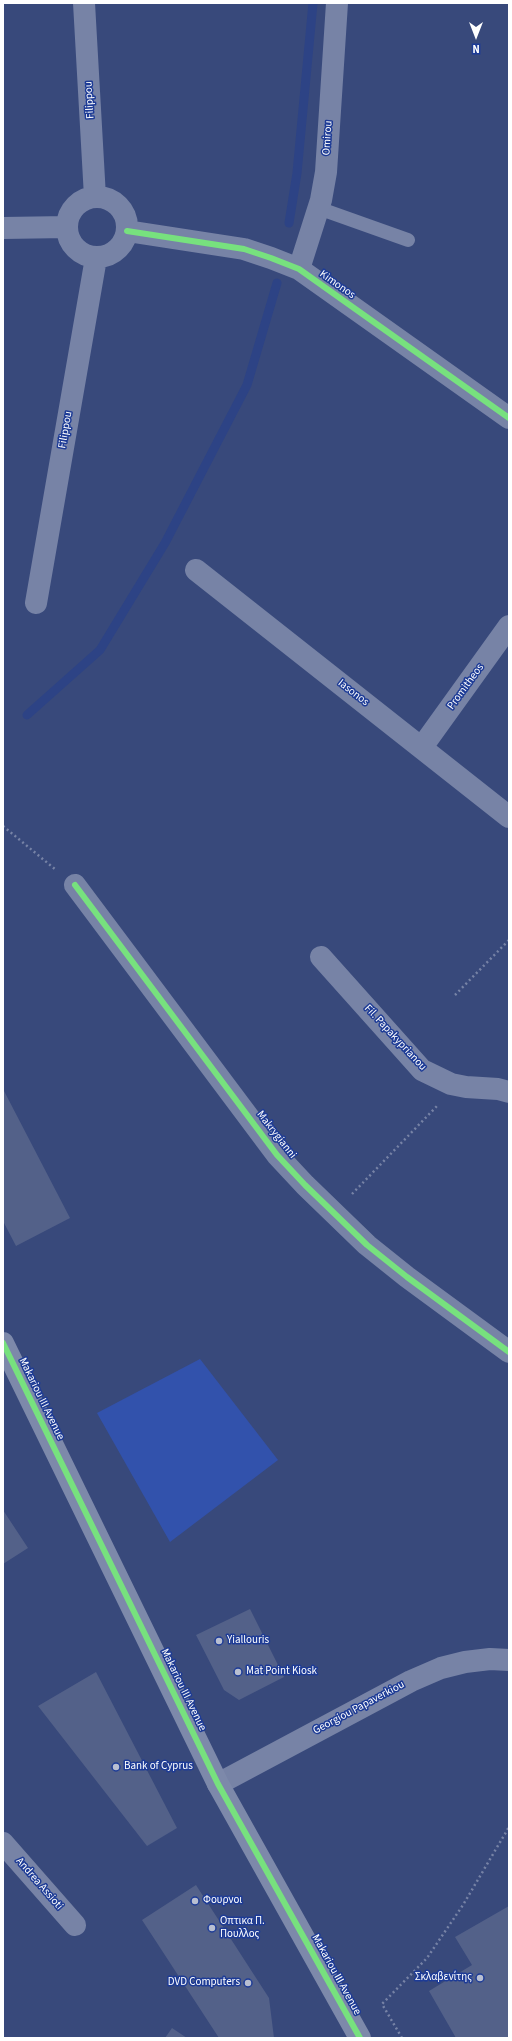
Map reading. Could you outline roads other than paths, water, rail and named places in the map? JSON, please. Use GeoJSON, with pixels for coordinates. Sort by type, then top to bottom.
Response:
{"type":"FeatureCollection","features":[{"type":"Feature","properties":{"kind":"street","name":"Filippou"},"geometry":{"type":"LineString","coordinates":[[84,3],[95,198]]}},
{"type":"Feature","properties":{"kind":"street","name":"Omirou"},"geometry":{"type":"LineString","coordinates":[[299,269],[318,208],[326,172],[337,3]]}},
{"type":"Feature","properties":{"kind":"street"},"geometry":{"type":"LineString","coordinates":[[105,198],[121,208],[126,217],[127,231],[122,245],[106,256],[96,258],[86,256],[77,250],[70,242],[67,226],[71,212],[78,204],[86,199],[105,198]]}},
{"type":"Feature","properties":{"kind":"street"},"geometry":{"type":"LineString","coordinates":[[3,228],[67,226]]}},
{"type":"Feature","properties":{"kind":"street","name":"Kimonos"},"geometry":{"type":"LineString","coordinates":[[127,231],[244,249],[299,269],[509,418]]}},
{"type":"Feature","properties":{"kind":"street","name":"Filippou"},"geometry":{"type":"LineString","coordinates":[[36,603],[96,258]]}},
{"type":"Feature","properties":{"kind":"street","name":"Iasonos"},"geometry":{"type":"LineString","coordinates":[[196,570],[509,816]]}},
{"type":"Feature","properties":{"kind":"street","name":"Promitheos"},"geometry":{"type":"LineString","coordinates":[[422,747],[509,626]]}},
{"type":"Feature","properties":{"kind":"street","name":"Makrygianni"},"geometry":{"type":"LineString","coordinates":[[75,885],[277,1155],[333,1214],[367,1245],[407,1277],[509,1352]]}},
{"type":"Feature","properties":{"kind":"street","name":"Fil. Papakyprianou"},"geometry":{"type":"LineString","coordinates":[[321,957],[422,1070],[438,1079],[457,1085],[498,1089],[509,1092]]}},
{"type":"Feature","properties":{"kind":"street","name":"Makariou III Avenue"},"geometry":{"type":"LineString","coordinates":[[5,1355],[218,1784],[360,2038]]}},
{"type":"Feature","properties":{"kind":"street","name":"Georgiou Papaverkiou"},"geometry":{"type":"LineString","coordinates":[[218,1784],[411,1681],[441,1668],[465,1662],[490,1659],[509,1660]]}},
{"type":"Feature","properties":{"kind":"street","name":"Andrea Assioti"},"geometry":{"type":"LineString","coordinates":[[3,1843],[75,1925]]}},
{"type":"Feature","properties":{"kind":"lane"},"geometry":{"type":"LineString","coordinates":[[318,208],[408,240]]}},
{"type":"Feature","properties":{"kind":"waterway"},"geometry":{"type":"LineString","coordinates":[[289,223],[297,173],[313,3]]}},
{"type":"Feature","properties":{"kind":"waterway"},"geometry":{"type":"LineString","coordinates":[[27,715],[100,650],[165,543],[247,385],[277,283]]}},
{"type":"Feature","properties":{"kind":"place","name":"Yiallouris"},"geometry":{"type":"Point","coordinates":[219,1641]}},
{"type":"Feature","properties":{"kind":"place","name":"Mat Point Kiosk"},"geometry":{"type":"Point","coordinates":[238,1672]}},
{"type":"Feature","properties":{"kind":"place","name":"Bank of Cyprus"},"geometry":{"type":"Point","coordinates":[116,1767]}},
{"type":"Feature","properties":{"kind":"place","name":"Φουρνοι"},"geometry":{"type":"Point","coordinates":[195,1901]}},
{"type":"Feature","properties":{"kind":"place","name":"Οπτικα Π. Πουλλος"},"geometry":{"type":"Point","coordinates":[212,1928]}},
{"type":"Feature","properties":{"kind":"place","name":"Σκλαβενίτης"},"geometry":{"type":"Point","coordinates":[480,1978]}},
{"type":"Feature","properties":{"kind":"place","name":"DVD Computers"},"geometry":{"type":"Point","coordinates":[248,1983]}}]}
